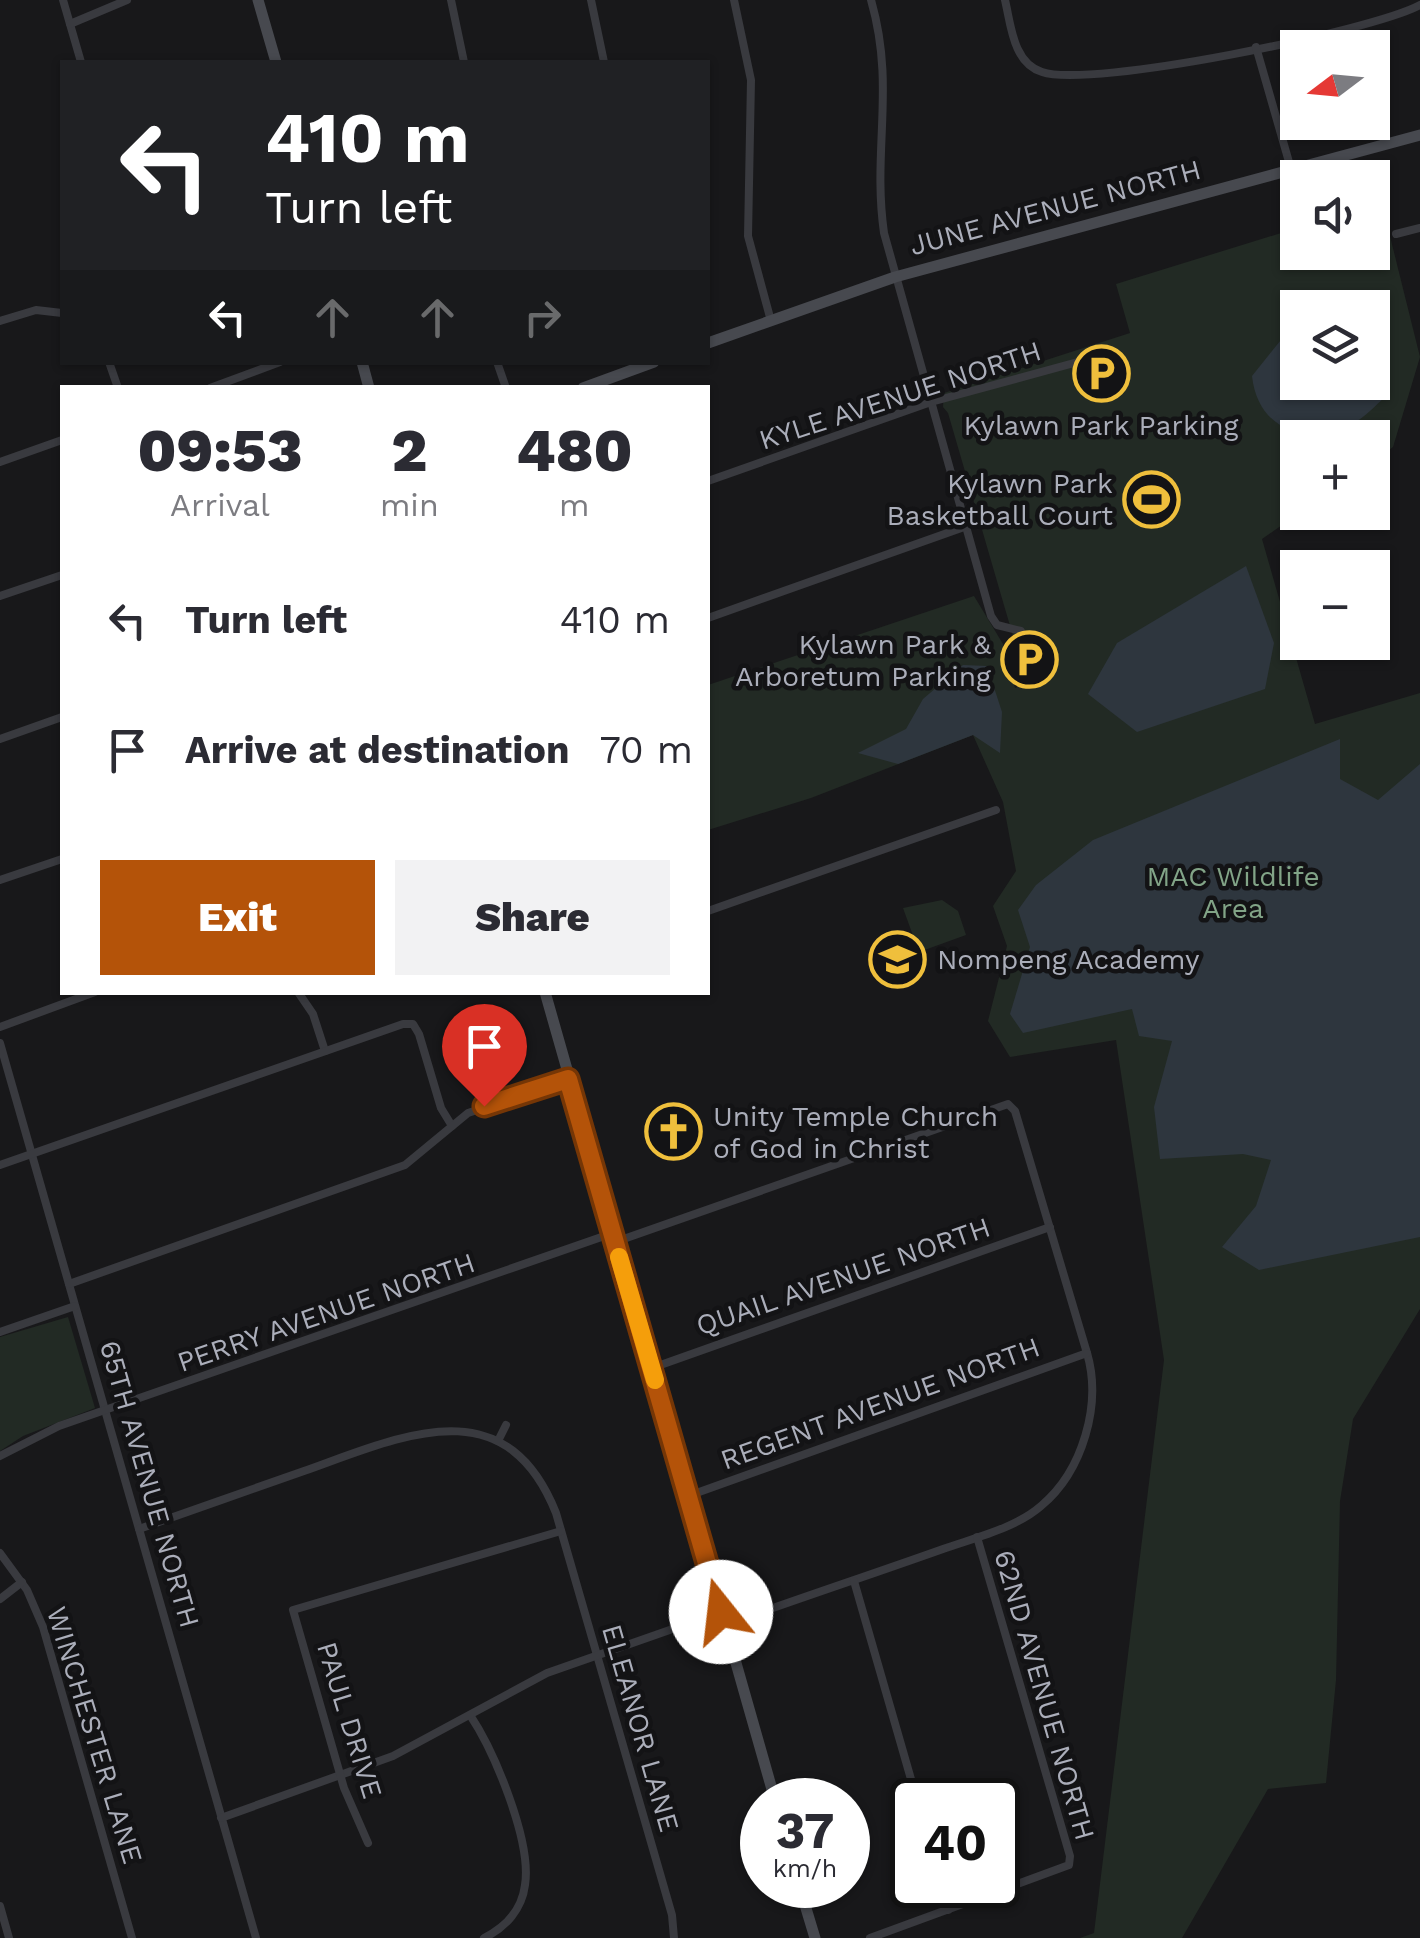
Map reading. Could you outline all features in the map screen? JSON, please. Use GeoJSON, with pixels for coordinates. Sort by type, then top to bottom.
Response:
{"type":"FeatureCollection","features":[{"type":"Feature","properties":{"kind":"street"},"geometry":{"type":"LineString","coordinates":[[63,0],[79,60]]}},
{"type":"Feature","properties":{"kind":"street"},"geometry":{"type":"LineString","coordinates":[[70,24],[127,0]]}},
{"type":"Feature","properties":{"kind":"street"},"geometry":{"type":"LineString","coordinates":[[258,0],[275,60]]}},
{"type":"Feature","properties":{"kind":"street"},"geometry":{"type":"LineString","coordinates":[[451,0],[464,60]]}},
{"type":"Feature","properties":{"kind":"street"},"geometry":{"type":"LineString","coordinates":[[592,0],[604,60]]}},
{"type":"Feature","properties":{"kind":"street"},"geometry":{"type":"LineString","coordinates":[[734,0],[751,80],[748,236],[771,320]]}},
{"type":"Feature","properties":{"kind":"street"},"geometry":{"type":"LineString","coordinates":[[871,0],[886,70],[880,208],[895,277],[991,616],[997,624],[1021,631],[1030,656]]}},
{"type":"Feature","properties":{"kind":"street"},"geometry":{"type":"LineString","coordinates":[[1005,0],[1016,43],[1030,66],[1055,74],[1127,73],[1256,47],[1420,5]]}},
{"type":"Feature","properties":{"kind":"street"},"geometry":{"type":"LineString","coordinates":[[1401,0],[1410,10]]}},
{"type":"Feature","properties":{"kind":"street"},"geometry":{"type":"LineString","coordinates":[[1256,47],[1288,160]]}},
{"type":"Feature","properties":{"kind":"street"},"geometry":{"type":"LineString","coordinates":[[1024,78],[1030,66]]}},
{"type":"Feature","properties":{"kind":"street","name":"JUNE AVENUE NORTH"},"geometry":{"type":"LineString","coordinates":[[1325,160],[1420,135]]}},
{"type":"Feature","properties":{"kind":"street","name":"JUNE AVENUE NORTH"},"geometry":{"type":"LineString","coordinates":[[710,342],[895,277],[1280,172]]}},
{"type":"Feature","properties":{"kind":"street"},"geometry":{"type":"LineString","coordinates":[[1396,234],[1420,228]]}},
{"type":"Feature","properties":{"kind":"street"},"geometry":{"type":"LineString","coordinates":[[0,320],[36,310],[60,313]]}},
{"type":"Feature","properties":{"kind":"street","name":"KYLE AVENUE NORTH"},"geometry":{"type":"LineString","coordinates":[[710,480],[931,402],[1107,354]]}},
{"type":"Feature","properties":{"kind":"street"},"geometry":{"type":"LineString","coordinates":[[218,385],[272,365]]}},
{"type":"Feature","properties":{"kind":"street"},"geometry":{"type":"LineString","coordinates":[[591,385],[642,365]]}},
{"type":"Feature","properties":{"kind":"street"},"geometry":{"type":"LineString","coordinates":[[0,462],[60,441]]}},
{"type":"Feature","properties":{"kind":"street"},"geometry":{"type":"LineString","coordinates":[[710,617],[966,526]]}},
{"type":"Feature","properties":{"kind":"street"},"geometry":{"type":"LineString","coordinates":[[0,596],[60,576]]}},
{"type":"Feature","properties":{"kind":"street"},"geometry":{"type":"LineString","coordinates":[[0,738],[60,718]]}},
{"type":"Feature","properties":{"kind":"street"},"geometry":{"type":"LineString","coordinates":[[710,910],[996,810]]}},
{"type":"Feature","properties":{"kind":"street"},"geometry":{"type":"LineString","coordinates":[[0,880],[60,859]]}},
{"type":"Feature","properties":{"kind":"street"},"geometry":{"type":"LineString","coordinates":[[0,1027],[87,995]]}},
{"type":"Feature","properties":{"kind":"street"},"geometry":{"type":"LineString","coordinates":[[300,995],[312,1014],[325,1050]]}},
{"type":"Feature","properties":{"kind":"street"},"geometry":{"type":"LineString","coordinates":[[546,995],[769,1778]]}},
{"type":"Feature","properties":{"kind":"street"},"geometry":{"type":"LineString","coordinates":[[0,1166],[325,1050],[413,1024],[441,1108],[452,1126]]}},
{"type":"Feature","properties":{"kind":"street","name":"65TH AVENUE NORTH"},"geometry":{"type":"LineString","coordinates":[[0,1043],[256,1938]]}},
{"type":"Feature","properties":{"kind":"street"},"geometry":{"type":"LineString","coordinates":[[69,1284],[405,1166],[452,1126],[484,1106],[568,1079]]}},
{"type":"Feature","properties":{"kind":"street","name":"PERRY AVENUE NORTH"},"geometry":{"type":"LineString","coordinates":[[0,1456],[60,1426],[1008,1104],[1015,1112],[1050,1227]]}},
{"type":"Feature","properties":{"kind":"street"},"geometry":{"type":"LineString","coordinates":[[221,1818],[393,1756],[547,1673],[596,1654],[854,1581],[977,1537],[1043,1505],[1066,1473],[1092,1414],[1094,1381],[1050,1227]]}},
{"type":"Feature","properties":{"kind":"street","name":"QUAIL AVENUE NORTH"},"geometry":{"type":"LineString","coordinates":[[652,1368],[1050,1227]]}},
{"type":"Feature","properties":{"kind":"street"},"geometry":{"type":"LineString","coordinates":[[0,1332],[75,1306]]}},
{"type":"Feature","properties":{"kind":"street","name":"REGENT AVENUE NORTH"},"geometry":{"type":"LineString","coordinates":[[688,1496],[1087,1353]]}},
{"type":"Feature","properties":{"kind":"street"},"geometry":{"type":"LineString","coordinates":[[498,1441],[506,1425]]}},
{"type":"Feature","properties":{"kind":"street"},"geometry":{"type":"LineString","coordinates":[[138,1529],[406,1435],[444,1429],[498,1441],[540,1480],[561,1531]]}},
{"type":"Feature","properties":{"kind":"street","name":"PAUL DRIVE"},"geometry":{"type":"LineString","coordinates":[[368,1843],[340,1776],[293,1610],[561,1531]]}},
{"type":"Feature","properties":{"kind":"street","name":"ELEANOR LANE"},"geometry":{"type":"LineString","coordinates":[[561,1531],[672,1915],[674,1938]]}},
{"type":"Feature","properties":{"kind":"street","name":"62ND AVENUE NORTH"},"geometry":{"type":"LineString","coordinates":[[948,1910],[1068,1865],[1070,1856],[977,1537]]}},
{"type":"Feature","properties":{"kind":"street","name":"WINCHESTER LANE"},"geometry":{"type":"LineString","coordinates":[[0,1553],[22,1582],[43,1627],[132,1938]]}},
{"type":"Feature","properties":{"kind":"street"},"geometry":{"type":"LineString","coordinates":[[854,1581],[911,1778]]}},
{"type":"Feature","properties":{"kind":"street"},"geometry":{"type":"LineString","coordinates":[[0,1599],[22,1582]]}},
{"type":"Feature","properties":{"kind":"street"},"geometry":{"type":"LineString","coordinates":[[470,1715],[497,1767],[523,1853],[526,1883],[516,1911],[484,1938]]}},
{"type":"Feature","properties":{"kind":"street"},"geometry":{"type":"LineString","coordinates":[[0,1906],[9,1938]]}},
{"type":"Feature","properties":{"kind":"street"},"geometry":{"type":"LineString","coordinates":[[806,1908],[814,1938]]}},
{"type":"Feature","properties":{"kind":"street"},"geometry":{"type":"LineString","coordinates":[[870,1938],[948,1910]]}},
{"type":"Feature","properties":{"kind":"green space","name":"MAC Wildlife Area"},"geometry":{"type":"Polygon","coordinates":[[[1280,233],[1280,270],[1390,270],[1390,236],[1420,357],[1390,449],[1390,420],[1280,420],[1280,526],[1262,539],[1280,602],[1280,660],[1297,660],[1315,724],[1420,693],[1420,1309],[1353,1419],[1340,1501],[1336,1680],[1326,1783],[1268,1789],[1182,1938],[1080,1938],[1094,1933],[1164,1360],[1116,1040],[1010,1057],[988,1021],[1007,946],[993,906],[1016,871],[1003,802],[973,735],[811,798],[710,829],[710,684],[974,596],[1003,644],[1015,688],[1027,684],[948,413],[943,407],[944,393],[1130,333],[1116,284],[1280,233]]]}},
{"type":"Feature","properties":{"kind":"green space"},"geometry":{"type":"Polygon","coordinates":[[[942,900],[958,911],[966,935],[919,952],[903,908],[942,900]]]}},
{"type":"Feature","properties":{"kind":"green space"},"geometry":{"type":"Polygon","coordinates":[[[68,1317],[95,1408],[23,1436],[0,1451],[0,1337],[68,1317]]]}},
{"type":"Feature","properties":{"kind":"shaded area"},"geometry":{"type":"Polygon","coordinates":[[[1280,341],[1280,400],[1381,400],[1358,420],[1280,420],[1280,424],[1264,410],[1252,376],[1280,341]]]}},
{"type":"Feature","properties":{"kind":"shaded area"},"geometry":{"type":"Polygon","coordinates":[[[1246,566],[1274,643],[1265,689],[1137,732],[1088,694],[1117,643],[1246,566]]]}},
{"type":"Feature","properties":{"kind":"shaded area"},"geometry":{"type":"Polygon","coordinates":[[[963,665],[987,666],[1002,712],[1000,753],[973,735],[898,764],[858,753],[906,729],[923,699],[963,665]]]}},
{"type":"Feature","properties":{"kind":"shaded area"},"geometry":{"type":"Polygon","coordinates":[[[1340,739],[1340,779],[1378,800],[1420,764],[1420,1237],[1259,1270],[1222,1247],[1256,1206],[1271,1160],[1243,1154],[1160,1159],[1154,1107],[1172,1041],[1139,1036],[1132,1009],[1023,1033],[1010,1014],[1030,947],[1018,910],[1036,885],[1093,840],[1340,739]]]}},
{"type":"Feature","properties":{"kind":"slow traffic"},"geometry":{"type":"LineString","coordinates":[[619,1257],[655,1380]]}},
{"type":"Feature","properties":{"kind":"place","name":"Kylawn Park Parking"},"geometry":{"type":"Point","coordinates":[1101,374]}},
{"type":"Feature","properties":{"kind":"place","name":"Kylawn Park Basketball Court"},"geometry":{"type":"Point","coordinates":[1152,499]}},
{"type":"Feature","properties":{"kind":"place","name":"Kylawn Park & Arboretum Parking"},"geometry":{"type":"Point","coordinates":[1030,660]}},
{"type":"Feature","properties":{"kind":"place","name":"Nompeng Academy"},"geometry":{"type":"Point","coordinates":[898,959]}},
{"type":"Feature","properties":{"kind":"place","name":"Unity Temple Church of God in Christ"},"geometry":{"type":"Point","coordinates":[674,1132]}},
{"type":"Feature","properties":{"kind":"route"},"geometry":{"type":"LineString","coordinates":[[484,1106],[568,1079],[721,1612]]}}]}
